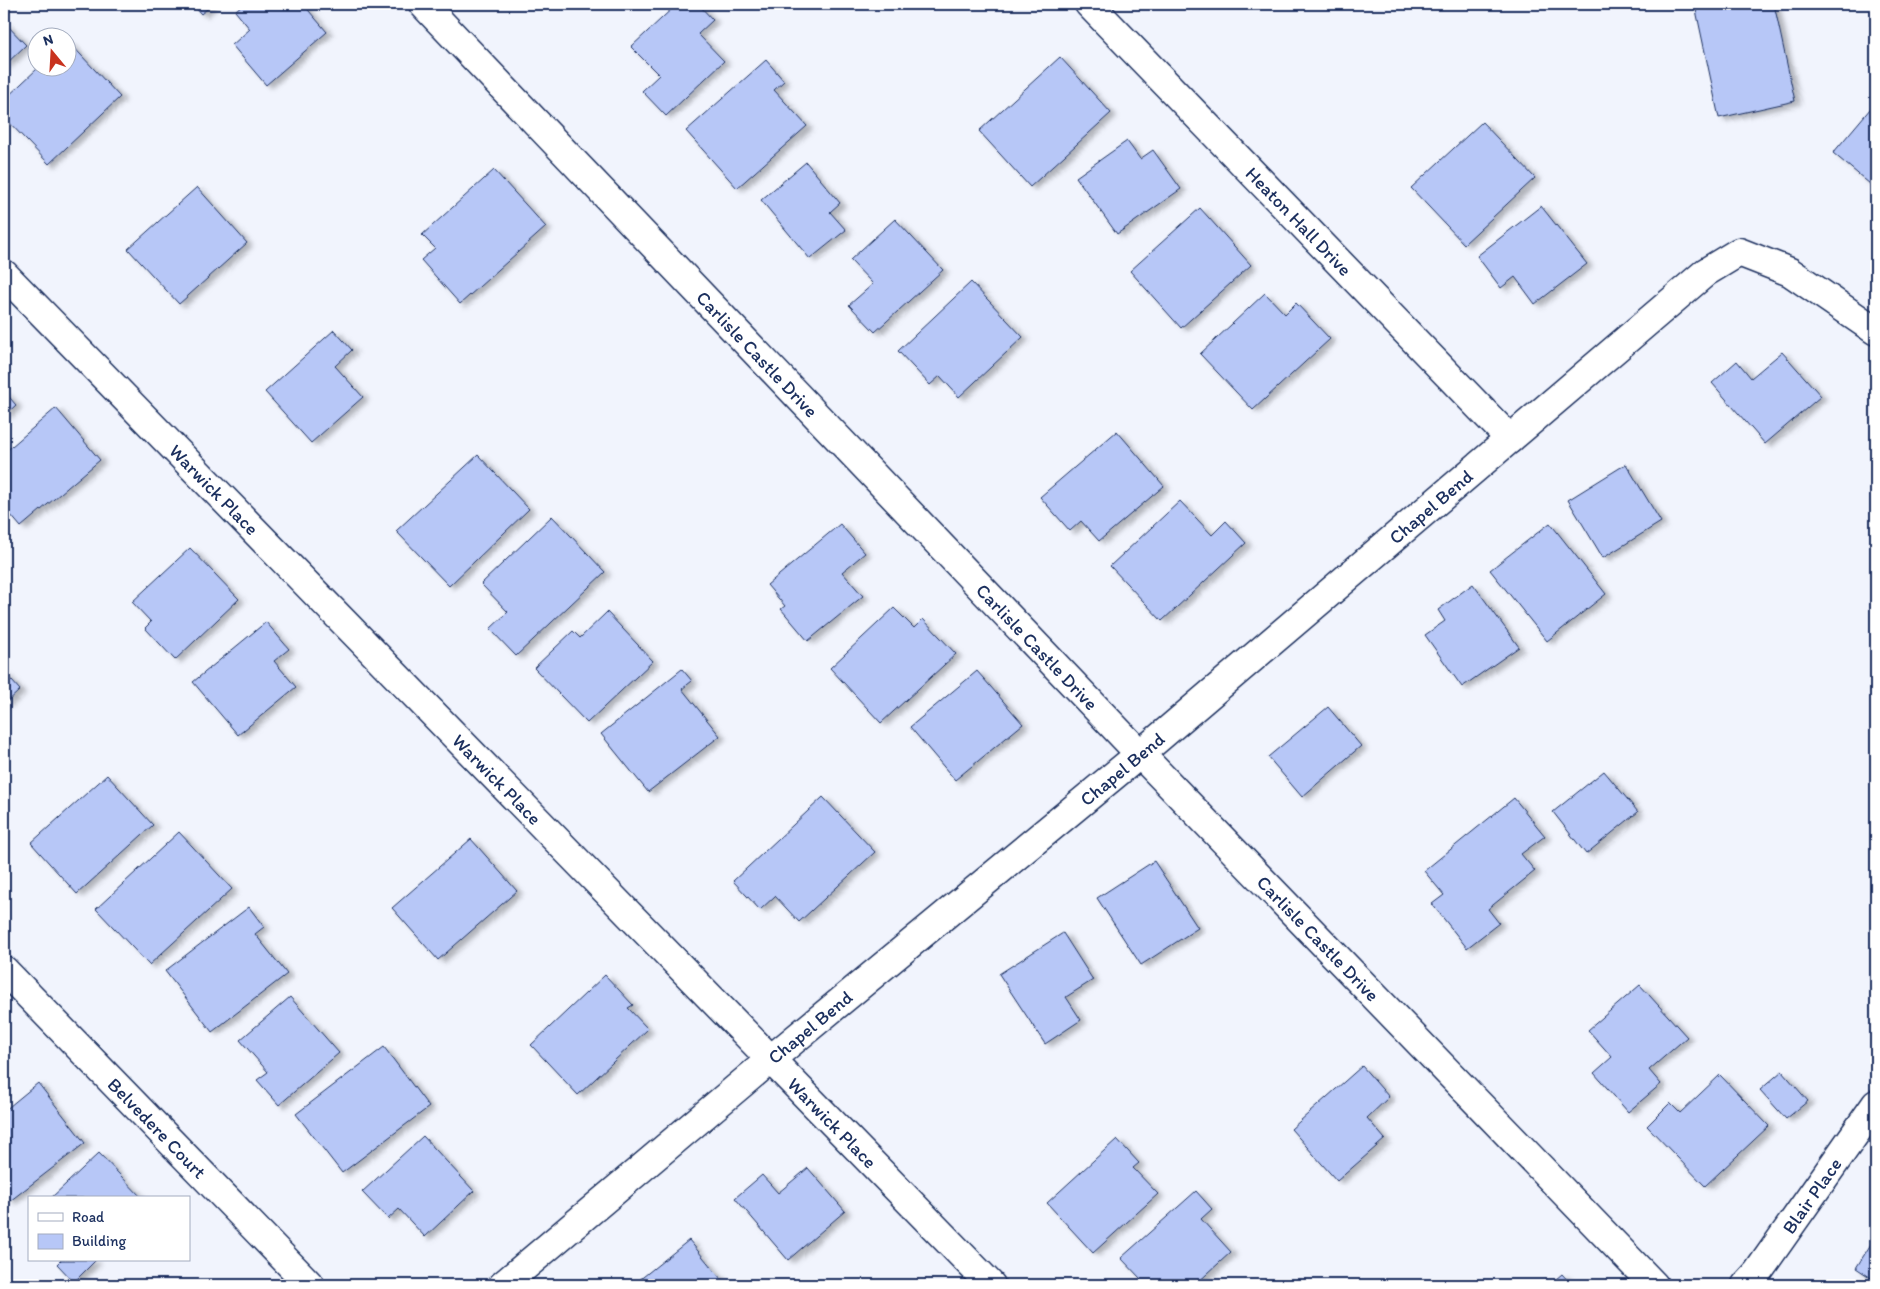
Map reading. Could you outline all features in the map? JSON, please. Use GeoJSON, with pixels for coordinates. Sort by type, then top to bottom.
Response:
{"type":"FeatureCollection","features":[{"type":"Feature","properties":{"kind":"street","name":"Carlisle Castle Drive"},"geometry":{"type":"LineString","coordinates":[[422,4],[1140,754],[1654,1285]]}},
{"type":"Feature","properties":{"kind":"street","name":"Heaton Hall Drive"},"geometry":{"type":"LineString","coordinates":[[1089,4],[1510,439]]}},
{"type":"Feature","properties":{"kind":"street","name":"Chapel Bend"},"geometry":{"type":"LineString","coordinates":[[503,1285],[771,1059],[1140,754],[1706,272],[1740,252],[1790,272],[1876,331]]}},
{"type":"Feature","properties":{"kind":"street","name":"Warwick Place"},"geometry":{"type":"LineString","coordinates":[[4,274],[991,1285]]}},
{"type":"Feature","properties":{"kind":"street","name":"Belvedere Court"},"geometry":{"type":"LineString","coordinates":[[4,970],[310,1285]]}},
{"type":"Feature","properties":{"kind":"street","name":"Blair Place"},"geometry":{"type":"LineString","coordinates":[[1746,1285],[1757,1273],[1876,1104]]}},
{"type":"Feature","properties":{"kind":"building"},"geometry":{"type":"Polygon","coordinates":[[[192,4],[213,4],[201,14],[192,4]]]}},
{"type":"Feature","properties":{"kind":"building"},"geometry":{"type":"Polygon","coordinates":[[[243,4],[303,4],[327,32],[266,85],[232,45],[250,29],[235,11],[243,4]]]}},
{"type":"Feature","properties":{"kind":"building"},"geometry":{"type":"Polygon","coordinates":[[[677,4],[698,4],[713,20],[698,34],[724,61],[666,116],[642,91],[659,75],[631,47],[677,4]]]}},
{"type":"Feature","properties":{"kind":"building"},"geometry":{"type":"Polygon","coordinates":[[[1726,4],[1774,4],[1795,101],[1719,118],[1696,10],[1726,4]]]}},
{"type":"Feature","properties":{"kind":"building"},"geometry":{"type":"Polygon","coordinates":[[[4,22],[26,45],[4,66],[4,22]]]}},
{"type":"Feature","properties":{"kind":"building"},"geometry":{"type":"Polygon","coordinates":[[[78,52],[120,97],[49,164],[4,117],[4,100],[28,77],[78,78],[78,52]]]}},
{"type":"Feature","properties":{"kind":"building"},"geometry":{"type":"Polygon","coordinates":[[[1060,57],[1111,113],[1030,187],[979,131],[1060,57]]]}},
{"type":"Feature","properties":{"kind":"building"},"geometry":{"type":"Polygon","coordinates":[[[766,60],[784,81],[774,90],[807,126],[737,188],[686,131],[766,60]]]}},
{"type":"Feature","properties":{"kind":"building"},"geometry":{"type":"Polygon","coordinates":[[[1876,102],[1876,189],[1833,153],[1876,102]]]}},
{"type":"Feature","properties":{"kind":"building"},"geometry":{"type":"Polygon","coordinates":[[[1482,122],[1535,178],[1464,244],[1411,188],[1482,122]]]}},
{"type":"Feature","properties":{"kind":"building"},"geometry":{"type":"Polygon","coordinates":[[[1127,141],[1140,159],[1153,150],[1181,189],[1117,234],[1076,177],[1127,141]]]}},
{"type":"Feature","properties":{"kind":"building"},"geometry":{"type":"Polygon","coordinates":[[[806,162],[840,203],[830,212],[846,230],[810,259],[761,200],[806,162]]]}},
{"type":"Feature","properties":{"kind":"building"},"geometry":{"type":"Polygon","coordinates":[[[494,170],[546,227],[460,304],[421,260],[435,248],[422,235],[494,170]]]}},
{"type":"Feature","properties":{"kind":"building"},"geometry":{"type":"Polygon","coordinates":[[[197,187],[247,243],[179,304],[128,249],[197,187]]]}},
{"type":"Feature","properties":{"kind":"building"},"geometry":{"type":"Polygon","coordinates":[[[1541,206],[1587,264],[1535,304],[1515,277],[1501,288],[1477,256],[1541,206]]]}},
{"type":"Feature","properties":{"kind":"building"},"geometry":{"type":"Polygon","coordinates":[[[1200,208],[1251,265],[1181,328],[1130,271],[1200,208]]]}},
{"type":"Feature","properties":{"kind":"building"},"geometry":{"type":"Polygon","coordinates":[[[895,219],[943,270],[875,332],[849,305],[873,284],[850,260],[895,219]]]}},
{"type":"Feature","properties":{"kind":"building"},"geometry":{"type":"Polygon","coordinates":[[[971,282],[1023,337],[959,397],[940,376],[930,385],[898,351],[971,282]]]}},
{"type":"Feature","properties":{"kind":"building"},"geometry":{"type":"Polygon","coordinates":[[[1265,293],[1285,314],[1296,303],[1330,339],[1253,410],[1200,354],[1265,293]]]}},
{"type":"Feature","properties":{"kind":"building"},"geometry":{"type":"Polygon","coordinates":[[[334,330],[352,350],[335,366],[363,397],[311,443],[265,392],[334,330]]]}},
{"type":"Feature","properties":{"kind":"building"},"geometry":{"type":"Polygon","coordinates":[[[1782,352],[1821,396],[1765,444],[1712,383],[1737,361],[1751,378],[1782,352]]]}},
{"type":"Feature","properties":{"kind":"building"},"geometry":{"type":"Polygon","coordinates":[[[4,391],[16,405],[4,416],[4,391]]]}},
{"type":"Feature","properties":{"kind":"building"},"geometry":{"type":"Polygon","coordinates":[[[56,408],[100,460],[21,527],[4,507],[4,453],[56,408]]]}},
{"type":"Feature","properties":{"kind":"building"},"geometry":{"type":"Polygon","coordinates":[[[1117,431],[1164,486],[1099,541],[1081,521],[1070,531],[1040,497],[1117,431]]]}},
{"type":"Feature","properties":{"kind":"building"},"geometry":{"type":"Polygon","coordinates":[[[478,455],[529,509],[449,586],[396,531],[478,455]]]}},
{"type":"Feature","properties":{"kind":"building"},"geometry":{"type":"Polygon","coordinates":[[[1626,464],[1661,522],[1603,558],[1568,500],[1626,464]]]}},
{"type":"Feature","properties":{"kind":"building"},"geometry":{"type":"Polygon","coordinates":[[[1180,501],[1212,535],[1226,521],[1246,543],[1162,621],[1110,566],[1180,501]]]}},
{"type":"Feature","properties":{"kind":"building"},"geometry":{"type":"Polygon","coordinates":[[[552,516],[605,572],[516,656],[490,629],[508,612],[481,584],[552,516]]]}},
{"type":"Feature","properties":{"kind":"building"},"geometry":{"type":"Polygon","coordinates":[[[1550,523],[1606,594],[1547,641],[1490,570],[1550,523]]]}},
{"type":"Feature","properties":{"kind":"building"},"geometry":{"type":"Polygon","coordinates":[[[840,524],[865,553],[842,572],[863,596],[808,641],[781,609],[785,606],[767,585],[840,524]]]}},
{"type":"Feature","properties":{"kind":"building"},"geometry":{"type":"Polygon","coordinates":[[[190,548],[239,599],[175,660],[145,628],[151,622],[132,602],[190,548]]]}},
{"type":"Feature","properties":{"kind":"building"},"geometry":{"type":"Polygon","coordinates":[[[1473,584],[1519,647],[1462,687],[1425,635],[1445,621],[1438,610],[1473,584]]]}},
{"type":"Feature","properties":{"kind":"building"},"geometry":{"type":"Polygon","coordinates":[[[894,608],[914,628],[923,619],[956,654],[881,723],[830,668],[894,608]]]}},
{"type":"Feature","properties":{"kind":"building"},"geometry":{"type":"Polygon","coordinates":[[[607,612],[653,661],[587,723],[534,668],[573,631],[580,638],[607,612]]]}},
{"type":"Feature","properties":{"kind":"building"},"geometry":{"type":"Polygon","coordinates":[[[266,622],[289,649],[274,661],[296,687],[238,735],[193,682],[266,622]]]}},
{"type":"Feature","properties":{"kind":"building"},"geometry":{"type":"Polygon","coordinates":[[[682,669],[692,681],[682,689],[720,736],[648,792],[601,734],[682,669]]]}},
{"type":"Feature","properties":{"kind":"building"},"geometry":{"type":"Polygon","coordinates":[[[977,671],[1023,724],[955,780],[910,727],[977,671]]]}},
{"type":"Feature","properties":{"kind":"building"},"geometry":{"type":"Polygon","coordinates":[[[4,672],[20,690],[4,705],[4,672]]]}},
{"type":"Feature","properties":{"kind":"building"},"geometry":{"type":"Polygon","coordinates":[[[1328,707],[1361,746],[1302,797],[1268,757],[1328,707]]]}},
{"type":"Feature","properties":{"kind":"building"},"geometry":{"type":"Polygon","coordinates":[[[1604,771],[1638,812],[1586,854],[1553,812],[1604,771]]]}},
{"type":"Feature","properties":{"kind":"building"},"geometry":{"type":"Polygon","coordinates":[[[107,775],[153,825],[77,894],[31,843],[107,775]]]}},
{"type":"Feature","properties":{"kind":"building"},"geometry":{"type":"Polygon","coordinates":[[[823,797],[875,852],[799,922],[775,896],[760,910],[733,881],[823,797]]]}},
{"type":"Feature","properties":{"kind":"building"},"geometry":{"type":"Polygon","coordinates":[[[1514,798],[1545,836],[1521,854],[1535,871],[1488,909],[1499,923],[1467,948],[1432,904],[1444,895],[1424,871],[1514,798]]]}},
{"type":"Feature","properties":{"kind":"building"},"geometry":{"type":"Polygon","coordinates":[[[179,832],[232,889],[149,965],[96,909],[179,832]]]}},
{"type":"Feature","properties":{"kind":"building"},"geometry":{"type":"Polygon","coordinates":[[[471,839],[517,891],[438,960],[392,908],[471,839]]]}},
{"type":"Feature","properties":{"kind":"building"},"geometry":{"type":"Polygon","coordinates":[[[1154,861],[1198,928],[1141,965],[1097,898],[1154,861]]]}},
{"type":"Feature","properties":{"kind":"building"},"geometry":{"type":"Polygon","coordinates":[[[249,907],[264,927],[255,934],[287,974],[212,1032],[165,971],[249,907]]]}},
{"type":"Feature","properties":{"kind":"building"},"geometry":{"type":"Polygon","coordinates":[[[1063,933],[1093,980],[1066,997],[1081,1020],[1045,1044],[999,974],[1063,933]]]}},
{"type":"Feature","properties":{"kind":"building"},"geometry":{"type":"Polygon","coordinates":[[[605,975],[633,1005],[628,1008],[648,1029],[578,1095],[531,1045],[605,975]]]}},
{"type":"Feature","properties":{"kind":"building"},"geometry":{"type":"Polygon","coordinates":[[[1640,985],[1687,1037],[1649,1070],[1661,1084],[1628,1112],[1594,1073],[1612,1057],[1588,1030],[1640,985]]]}},
{"type":"Feature","properties":{"kind":"building"},"geometry":{"type":"Polygon","coordinates":[[[290,997],[339,1053],[279,1105],[257,1080],[268,1072],[240,1040],[290,997]]]}},
{"type":"Feature","properties":{"kind":"building"},"geometry":{"type":"Polygon","coordinates":[[[384,1047],[429,1107],[342,1173],[296,1114],[384,1047]]]}},
{"type":"Feature","properties":{"kind":"building"},"geometry":{"type":"Polygon","coordinates":[[[1362,1066],[1389,1097],[1367,1118],[1385,1139],[1337,1181],[1291,1129],[1362,1066]]]}},
{"type":"Feature","properties":{"kind":"building"},"geometry":{"type":"Polygon","coordinates":[[[1782,1071],[1808,1101],[1786,1119],[1760,1090],[1782,1071]]]}},
{"type":"Feature","properties":{"kind":"building"},"geometry":{"type":"Polygon","coordinates":[[[1720,1075],[1769,1126],[1705,1186],[1647,1126],[1670,1103],[1680,1113],[1720,1075]]]}},
{"type":"Feature","properties":{"kind":"building"},"geometry":{"type":"Polygon","coordinates":[[[38,1083],[85,1143],[10,1201],[4,1193],[4,1111],[38,1083]]]}},
{"type":"Feature","properties":{"kind":"building"},"geometry":{"type":"Polygon","coordinates":[[[423,1136],[474,1191],[425,1237],[399,1209],[388,1219],[362,1192],[423,1136]]]}},
{"type":"Feature","properties":{"kind":"building"},"geometry":{"type":"Polygon","coordinates":[[[1117,1139],[1139,1163],[1133,1168],[1158,1194],[1093,1253],[1047,1203],[1117,1139]]]}},
{"type":"Feature","properties":{"kind":"building"},"geometry":{"type":"Polygon","coordinates":[[[99,1153],[140,1196],[53,1196],[99,1153]]]}},
{"type":"Feature","properties":{"kind":"building"},"geometry":{"type":"Polygon","coordinates":[[[808,1168],[845,1211],[788,1260],[735,1198],[762,1175],[778,1193],[808,1168]]]}},
{"type":"Feature","properties":{"kind":"building"},"geometry":{"type":"Polygon","coordinates":[[[1196,1191],[1212,1209],[1201,1219],[1231,1252],[1195,1285],[1134,1285],[1141,1279],[1121,1258],[1196,1191]]]}},
{"type":"Feature","properties":{"kind":"building"},"geometry":{"type":"Polygon","coordinates":[[[1876,1236],[1876,1281],[1856,1268],[1876,1236]]]}},
{"type":"Feature","properties":{"kind":"building"},"geometry":{"type":"Polygon","coordinates":[[[689,1240],[726,1285],[633,1285],[689,1240]]]}},
{"type":"Feature","properties":{"kind":"building"},"geometry":{"type":"Polygon","coordinates":[[[59,1262],[94,1262],[74,1282],[57,1264],[59,1262]]]}},
{"type":"Feature","properties":{"kind":"building"},"geometry":{"type":"Polygon","coordinates":[[[1562,1274],[1572,1285],[1549,1285],[1562,1274]]]}}]}
